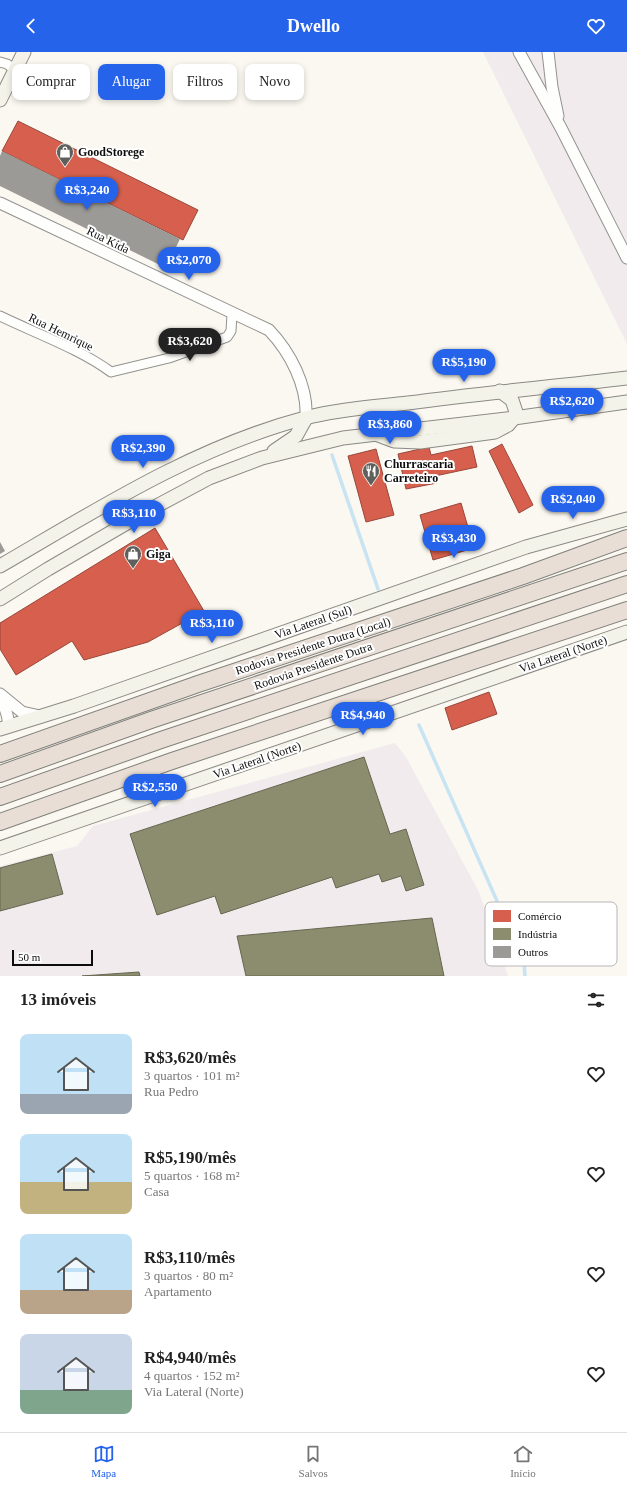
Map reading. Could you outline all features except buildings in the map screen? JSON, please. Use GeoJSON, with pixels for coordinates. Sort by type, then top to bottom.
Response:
{"type":"FeatureCollection","features":[{"type":"Feature","properties":{"kind":"highway","name":"Rodovia Presidente Dutra (Local)"},"geometry":{"type":"LineString","coordinates":[[0,754],[198,684],[523,576],[627,538]]}},
{"type":"Feature","properties":{"kind":"highway","name":"Rodovia Presidente Dutra"},"geometry":{"type":"LineString","coordinates":[[0,774],[151,720],[627,561]]}},
{"type":"Feature","properties":{"kind":"highway","name":"Rodovia Presidente Dutra"},"geometry":{"type":"LineString","coordinates":[[0,797],[161,740],[627,584]]}},
{"type":"Feature","properties":{"kind":"highway"},"geometry":{"type":"LineString","coordinates":[[0,822],[172,761],[627,610]]}},
{"type":"Feature","properties":{"kind":"main road"},"geometry":{"type":"LineString","coordinates":[[17,64],[24,52]]}},
{"type":"Feature","properties":{"kind":"main road"},"geometry":{"type":"LineString","coordinates":[[0,100],[12,73]]}},
{"type":"Feature","properties":{"kind":"main road"},"geometry":{"type":"LineString","coordinates":[[0,566],[143,483],[208,451],[306,418],[338,412],[500,391],[627,378]]}},
{"type":"Feature","properties":{"kind":"main road"},"geometry":{"type":"LineString","coordinates":[[0,599],[151,509],[209,478],[262,458],[343,438],[374,434],[394,441],[435,440],[495,432],[508,425],[514,418],[516,412],[512,400],[500,391]]}},
{"type":"Feature","properties":{"kind":"main road"},"geometry":{"type":"LineString","coordinates":[[514,418],[627,402]]}},
{"type":"Feature","properties":{"kind":"main road"},"geometry":{"type":"LineString","coordinates":[[262,458],[296,436],[306,418]]}},
{"type":"Feature","properties":{"kind":"main road","name":"Via Lateral (Sul)"},"geometry":{"type":"LineString","coordinates":[[4,728],[526,547],[627,519]]}},
{"type":"Feature","properties":{"kind":"main road","name":"Via Lateral (Norte)"},"geometry":{"type":"LineString","coordinates":[[0,848],[627,632]]}},
{"type":"Feature","properties":{"kind":"street"},"geometry":{"type":"LineString","coordinates":[[519,52],[561,128],[627,258]]}},
{"type":"Feature","properties":{"kind":"street"},"geometry":{"type":"LineString","coordinates":[[548,52],[552,87],[561,128]]}},
{"type":"Feature","properties":{"kind":"street"},"geometry":{"type":"LineString","coordinates":[[0,62],[12,68]]}},
{"type":"Feature","properties":{"kind":"street","name":"Rua Kida"},"geometry":{"type":"LineString","coordinates":[[0,203],[232,314],[269,330],[277,338],[294,365],[306,408],[306,418]]}},
{"type":"Feature","properties":{"kind":"street","name":"Rua Hemrique"},"geometry":{"type":"LineString","coordinates":[[0,316],[49,338],[103,366],[111,372],[169,358],[227,337],[230,331],[232,314]]}},
{"type":"Feature","properties":{"kind":"street"},"geometry":{"type":"LineString","coordinates":[[1,696],[22,712],[40,716]]}},
{"type":"Feature","properties":{"kind":"street"},"geometry":{"type":"LineString","coordinates":[[1,696],[9,720],[4,728]]}},
{"type":"Feature","properties":{"kind":"shaded area"},"geometry":{"type":"Polygon","coordinates":[[[483,52],[627,52],[627,344],[483,52]]]}},
{"type":"Feature","properties":{"kind":"shaded area"},"geometry":{"type":"Polygon","coordinates":[[[395,743],[406,757],[479,892],[485,909],[485,966],[505,966],[508,976],[0,976],[0,866],[77,846],[93,826],[395,743]]]}},
{"type":"Feature","properties":{"kind":"waterway"},"geometry":{"type":"LineString","coordinates":[[332,455],[378,589]]}},
{"type":"Feature","properties":{"kind":"waterway"},"geometry":{"type":"LineString","coordinates":[[419,725],[497,902]]}},
{"type":"Feature","properties":{"kind":"waterway"},"geometry":{"type":"LineString","coordinates":[[524,966],[525,976]]}},
{"type":"Feature","properties":{"kind":"place","name":"GoodStorege"},"geometry":{"type":"Point","coordinates":[65,167]}},
{"type":"Feature","properties":{"kind":"place","name":"Churrascaria Carreteiro"},"geometry":{"type":"Point","coordinates":[371,486]}},
{"type":"Feature","properties":{"kind":"place","name":"Giga"},"geometry":{"type":"Point","coordinates":[133,569]}}]}
